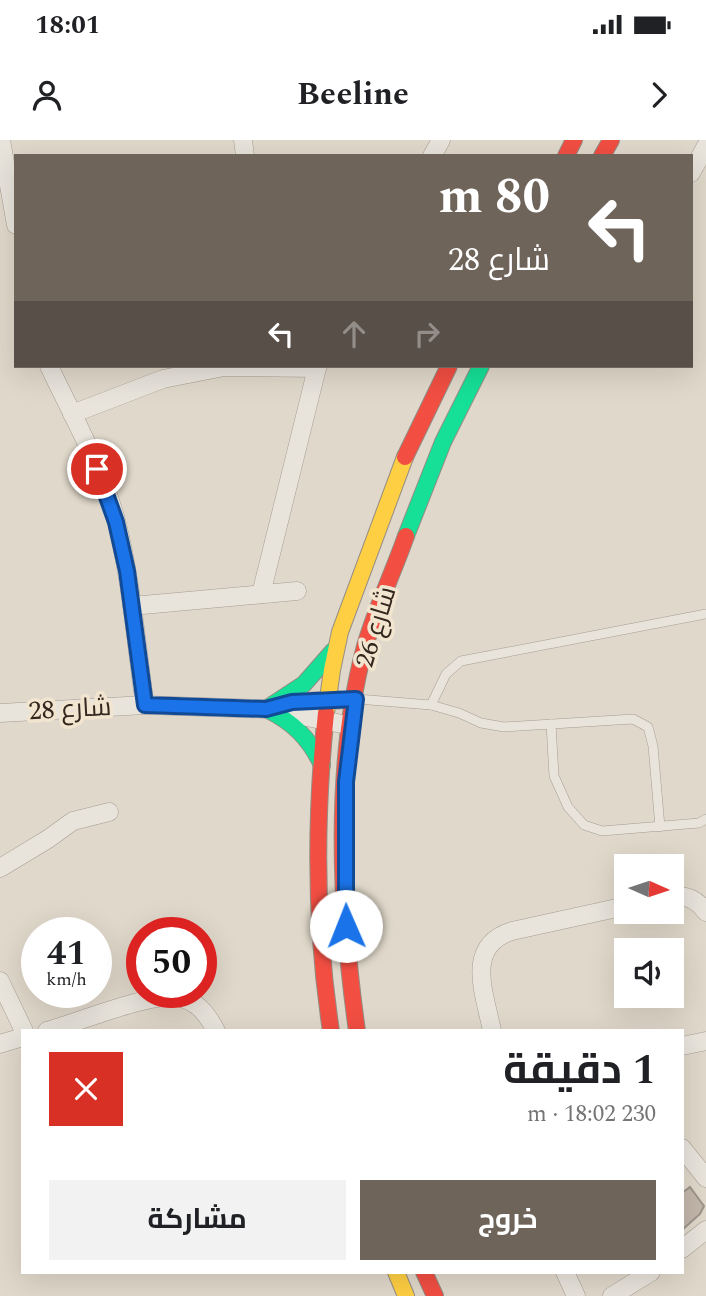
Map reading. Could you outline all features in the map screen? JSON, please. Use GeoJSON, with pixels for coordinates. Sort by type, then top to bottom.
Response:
{"type":"FeatureCollection","features":[{"type":"Feature","properties":{"kind":"main road","name":"شارع 26"},"geometry":{"type":"LineString","coordinates":[[331,1029],[324,990],[319,876],[325,721],[335,648],[397,477],[418,427],[448,368]]}},
{"type":"Feature","properties":{"kind":"main road","name":"شارع 26"},"geometry":{"type":"LineString","coordinates":[[357,1029],[350,987],[345,856],[346,782],[364,653],[433,463],[480,368]]}},
{"type":"Feature","properties":{"kind":"main road"},"geometry":{"type":"LineString","coordinates":[[266,709],[306,684],[335,648]]}},
{"type":"Feature","properties":{"kind":"main road"},"geometry":{"type":"LineString","coordinates":[[266,709],[285,717],[301,730],[314,746],[322,765]]}},
{"type":"Feature","properties":{"kind":"main road"},"geometry":{"type":"LineString","coordinates":[[398,1274],[406,1296]]}},
{"type":"Feature","properties":{"kind":"main road"},"geometry":{"type":"LineString","coordinates":[[425,1274],[435,1296]]}},
{"type":"Feature","properties":{"kind":"street"},"geometry":{"type":"LineString","coordinates":[[1,140],[14,214]]}},
{"type":"Feature","properties":{"kind":"street"},"geometry":{"type":"LineString","coordinates":[[693,169],[706,146]]}},
{"type":"Feature","properties":{"kind":"street"},"geometry":{"type":"LineString","coordinates":[[50,368],[97,469],[116,522],[132,606],[145,705]]}},
{"type":"Feature","properties":{"kind":"street"},"geometry":{"type":"LineString","coordinates":[[72,414],[163,379],[219,368]]}},
{"type":"Feature","properties":{"kind":"street"},"geometry":{"type":"LineString","coordinates":[[261,594],[317,368]]}},
{"type":"Feature","properties":{"kind":"street"},"geometry":{"type":"LineString","coordinates":[[132,606],[297,591]]}},
{"type":"Feature","properties":{"kind":"street","name":"شارع 28"},"geometry":{"type":"LineString","coordinates":[[266,709],[292,702],[356,699]]}},
{"type":"Feature","properties":{"kind":"street","name":"شارع 28"},"geometry":{"type":"LineString","coordinates":[[0,713],[145,705],[266,709],[352,726]]}},
{"type":"Feature","properties":{"kind":"street"},"geometry":{"type":"LineString","coordinates":[[0,868],[73,821],[109,812]]}},
{"type":"Feature","properties":{"kind":"street"},"geometry":{"type":"LineString","coordinates":[[684,896],[698,902],[706,912]]}},
{"type":"Feature","properties":{"kind":"street"},"geometry":{"type":"LineString","coordinates":[[492,1029],[481,964],[484,952],[491,942],[500,934],[614,909]]}},
{"type":"Feature","properties":{"kind":"street"},"geometry":{"type":"LineString","coordinates":[[0,981],[23,1029]]}},
{"type":"Feature","properties":{"kind":"street"},"geometry":{"type":"LineString","coordinates":[[53,1029],[153,998],[176,996],[194,1003],[208,1016],[215,1029]]}},
{"type":"Feature","properties":{"kind":"street"},"geometry":{"type":"LineString","coordinates":[[0,1044],[21,1038]]}},
{"type":"Feature","properties":{"kind":"street"},"geometry":{"type":"LineString","coordinates":[[684,1046],[706,1041]]}},
{"type":"Feature","properties":{"kind":"street"},"geometry":{"type":"LineString","coordinates":[[684,1150],[706,1178]]}},
{"type":"Feature","properties":{"kind":"street"},"geometry":{"type":"LineString","coordinates":[[684,1247],[706,1230]]}},
{"type":"Feature","properties":{"kind":"street"},"geometry":{"type":"LineString","coordinates":[[566,1274],[576,1296]]}},
{"type":"Feature","properties":{"kind":"street"},"geometry":{"type":"LineString","coordinates":[[612,1296],[647,1274]]}},
{"type":"Feature","properties":{"kind":"lane"},"geometry":{"type":"LineString","coordinates":[[431,705],[446,674],[461,661],[706,614]]}},
{"type":"Feature","properties":{"kind":"lane"},"geometry":{"type":"LineString","coordinates":[[356,699],[431,705],[481,723],[504,727],[633,719],[648,727],[653,746],[660,827]]}},
{"type":"Feature","properties":{"kind":"lane"},"geometry":{"type":"LineString","coordinates":[[551,724],[554,776],[568,807],[584,825],[602,831],[699,823],[706,819]]}},
{"type":"Feature","properties":{"kind":"building"},"geometry":{"type":"Polygon","coordinates":[[[690,1187],[704,1206],[700,1214],[684,1228],[684,1192],[690,1187]]]}},
{"type":"Feature","properties":{"kind":"traffic: fast"},"geometry":{"type":"LineString","coordinates":[[406,536],[443,442],[480,368]]}},
{"type":"Feature","properties":{"kind":"traffic: fast"},"geometry":{"type":"LineString","coordinates":[[266,709],[304,684],[333,651]]}},
{"type":"Feature","properties":{"kind":"traffic: fast"},"geometry":{"type":"LineString","coordinates":[[266,709],[299,732],[322,765]]}},
{"type":"Feature","properties":{"kind":"traffic: slow"},"geometry":{"type":"LineString","coordinates":[[326,713],[340,632],[405,457]]}},
{"type":"Feature","properties":{"kind":"traffic: slow"},"geometry":{"type":"LineString","coordinates":[[397,1274],[406,1296]]}},
{"type":"Feature","properties":{"kind":"traffic: jam"},"geometry":{"type":"LineString","coordinates":[[567,154],[574,140]]}},
{"type":"Feature","properties":{"kind":"traffic: jam"},"geometry":{"type":"LineString","coordinates":[[603,154],[611,140]]}},
{"type":"Feature","properties":{"kind":"traffic: jam"},"geometry":{"type":"LineString","coordinates":[[405,457],[448,368]]}},
{"type":"Feature","properties":{"kind":"traffic: jam"},"geometry":{"type":"LineString","coordinates":[[357,1029],[344,887],[344,788],[348,739],[365,646],[406,536]]}},
{"type":"Feature","properties":{"kind":"traffic: jam"},"geometry":{"type":"LineString","coordinates":[[326,713],[318,872],[322,952],[331,1029]]}},
{"type":"Feature","properties":{"kind":"traffic: jam"},"geometry":{"type":"LineString","coordinates":[[425,1274],[435,1296]]}},
{"type":"Feature","properties":{"kind":"route"},"geometry":{"type":"LineString","coordinates":[[97,469],[116,522],[127,571],[145,705],[266,709],[292,702],[356,699],[346,782],[346,926]]}}]}
